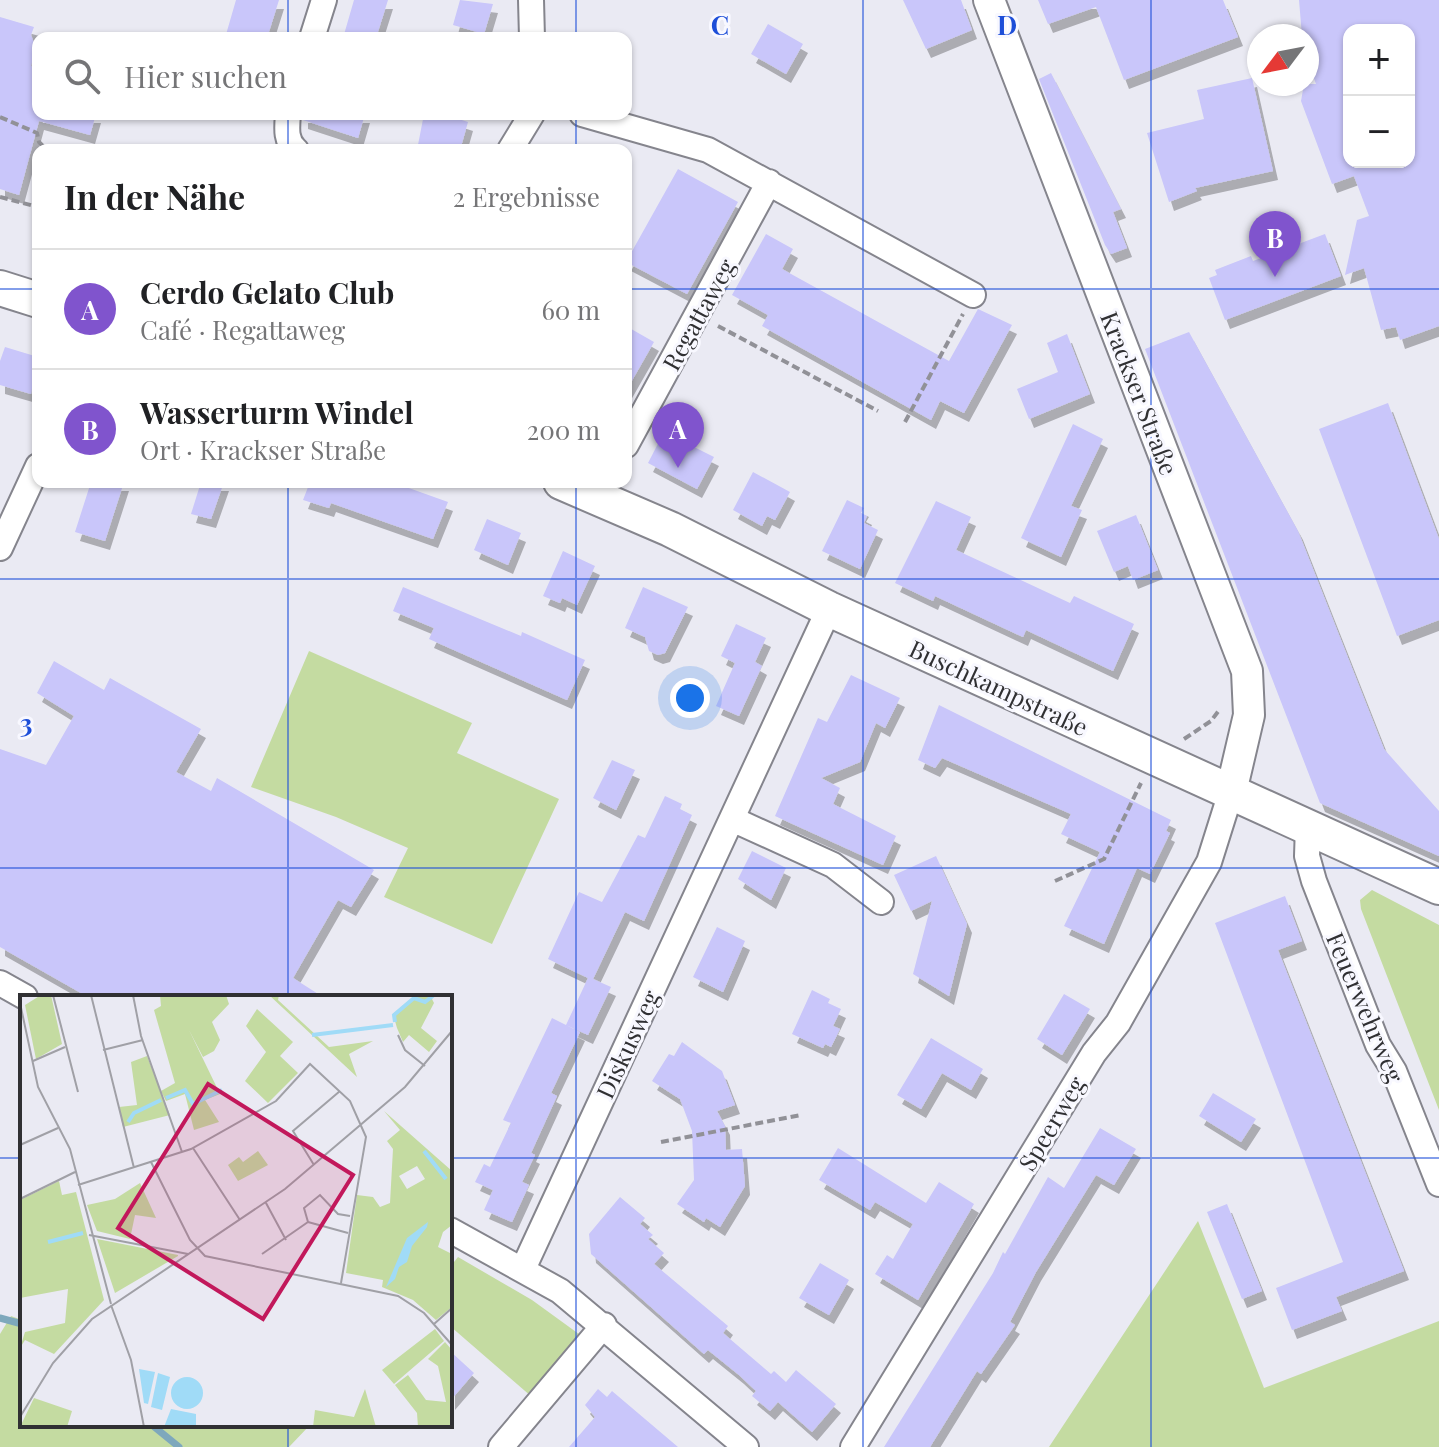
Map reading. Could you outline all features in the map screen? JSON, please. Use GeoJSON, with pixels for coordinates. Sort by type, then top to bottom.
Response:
{"type":"FeatureCollection","features":[{"type":"Feature","properties":{"kind":"main road"},"geometry":{"type":"LineString","coordinates":[[0,288],[32,298]]}},
{"type":"Feature","properties":{"kind":"main road","name":"Buschkampstraße"},"geometry":{"type":"LineString","coordinates":[[602,489],[829,609],[1439,887]]}},
{"type":"Feature","properties":{"kind":"street"},"geometry":{"type":"LineString","coordinates":[[314,32],[324,0]]}},
{"type":"Feature","properties":{"kind":"street"},"geometry":{"type":"LineString","coordinates":[[531,0],[532,32]]}},
{"type":"Feature","properties":{"kind":"street","name":"Krackser Straße"},"geometry":{"type":"LineString","coordinates":[[989,0],[1247,671],[1249,715],[1231,792]]}},
{"type":"Feature","properties":{"kind":"street"},"geometry":{"type":"LineString","coordinates":[[287,120],[290,144]]}},
{"type":"Feature","properties":{"kind":"street"},"geometry":{"type":"LineString","coordinates":[[514,144],[528,120]]}},
{"type":"Feature","properties":{"kind":"street"},"geometry":{"type":"LineString","coordinates":[[604,120],[687,142],[769,182],[973,295]]}},
{"type":"Feature","properties":{"kind":"street","name":"Regattaweg"},"geometry":{"type":"LineString","coordinates":[[632,434],[769,182]]}},
{"type":"Feature","properties":{"kind":"street"},"geometry":{"type":"LineString","coordinates":[[0,548],[32,479]]}},
{"type":"Feature","properties":{"kind":"street","name":"Diskusweg"},"geometry":{"type":"LineString","coordinates":[[523,1269],[829,609]]}},
{"type":"Feature","properties":{"kind":"street","name":"Speerweg"},"geometry":{"type":"LineString","coordinates":[[853,1447],[1094,1053],[1125,1010],[1209,862],[1231,792]]}},
{"type":"Feature","properties":{"kind":"street"},"geometry":{"type":"LineString","coordinates":[[732,819],[833,865],[881,902]]}},
{"type":"Feature","properties":{"kind":"street","name":"Feuerwehrweg"},"geometry":{"type":"LineString","coordinates":[[1308,826],[1307,856],[1314,881],[1378,1045],[1398,1081],[1439,1184]]}},
{"type":"Feature","properties":{"kind":"street"},"geometry":{"type":"LineString","coordinates":[[0,983],[21,995]]}},
{"type":"Feature","properties":{"kind":"street"},"geometry":{"type":"LineString","coordinates":[[452,1231],[560,1291],[746,1447]]}},
{"type":"Feature","properties":{"kind":"street"},"geometry":{"type":"LineString","coordinates":[[501,1447],[604,1325]]}},
{"type":"Feature","properties":{"kind":"path"},"geometry":{"type":"LineString","coordinates":[[0,117],[37,133],[41,144]]}},
{"type":"Feature","properties":{"kind":"path"},"geometry":{"type":"LineString","coordinates":[[8,199],[10,192]]}},
{"type":"Feature","properties":{"kind":"path"},"geometry":{"type":"LineString","coordinates":[[0,197],[32,205]]}},
{"type":"Feature","properties":{"kind":"path"},"geometry":{"type":"LineString","coordinates":[[905,422],[973,295]]}},
{"type":"Feature","properties":{"kind":"path"},"geometry":{"type":"LineString","coordinates":[[697,315],[878,411]]}},
{"type":"Feature","properties":{"kind":"path"},"geometry":{"type":"LineString","coordinates":[[1055,881],[1104,859],[1153,757]]}},
{"type":"Feature","properties":{"kind":"path"},"geometry":{"type":"LineString","coordinates":[[661,1142],[801,1115]]}},
{"type":"Feature","properties":{"kind":"green space"},"geometry":{"type":"Polygon","coordinates":[[[309,651],[472,723],[457,753],[559,799],[492,944],[384,897],[408,848],[336,817],[251,787],[309,651]]]}},
{"type":"Feature","properties":{"kind":"green space"},"geometry":{"type":"Polygon","coordinates":[[[1372,890],[1439,925],[1439,1110],[1361,909],[1360,900],[1372,890]]]}},
{"type":"Feature","properties":{"kind":"green space"},"geometry":{"type":"Polygon","coordinates":[[[1198,1221],[1264,1388],[1439,1321],[1439,1447],[1049,1447],[1198,1221]]]}},
{"type":"Feature","properties":{"kind":"green space"},"geometry":{"type":"Polygon","coordinates":[[[458,1257],[532,1300],[583,1337],[532,1397],[452,1328],[452,1264],[458,1257]]]}},
{"type":"Feature","properties":{"kind":"green space"},"geometry":{"type":"Polygon","coordinates":[[[11,1316],[20,1319],[20,1427],[308,1427],[289,1447],[0,1447],[0,1334],[11,1316]]]}},
{"type":"Feature","properties":{"kind":"building"},"geometry":{"type":"Polygon","coordinates":[[[236,0],[279,0],[269,32],[227,32],[236,0]]]}},
{"type":"Feature","properties":{"kind":"building"},"geometry":{"type":"Polygon","coordinates":[[[354,0],[388,0],[378,32],[345,32],[354,0]]]}},
{"type":"Feature","properties":{"kind":"building"},"geometry":{"type":"Polygon","coordinates":[[[460,0],[493,4],[485,32],[453,25],[460,0]]]}},
{"type":"Feature","properties":{"kind":"building"},"geometry":{"type":"Polygon","coordinates":[[[903,0],[961,0],[972,30],[926,49],[903,0]]]}},
{"type":"Feature","properties":{"kind":"building"},"geometry":{"type":"Polygon","coordinates":[[[1038,0],[1223,0],[1238,37],[1124,80],[1096,7],[1048,24],[1038,0]]]}},
{"type":"Feature","properties":{"kind":"building"},"geometry":{"type":"Polygon","coordinates":[[[1299,0],[1439,0],[1439,326],[1400,340],[1396,327],[1381,330],[1364,268],[1345,275],[1357,220],[1369,216],[1354,176],[1332,184],[1301,101],[1302,96],[1319,96],[1319,24],[1301,24],[1299,0]]]}},
{"type":"Feature","properties":{"kind":"building"},"geometry":{"type":"Polygon","coordinates":[[[0,17],[34,27],[31,35],[32,120],[94,120],[90,135],[39,121],[19,195],[0,189],[0,17]]]}},
{"type":"Feature","properties":{"kind":"building"},"geometry":{"type":"Polygon","coordinates":[[[768,24],[803,44],[786,74],[751,54],[768,24]]]}},
{"type":"Feature","properties":{"kind":"building"},"geometry":{"type":"Polygon","coordinates":[[[1051,73],[1121,209],[1113,212],[1127,248],[1111,254],[1105,245],[1039,79],[1051,73]]]}},
{"type":"Feature","properties":{"kind":"building"},"geometry":{"type":"Polygon","coordinates":[[[1247,79],[1247,96],[1256,96],[1273,171],[1195,188],[1197,191],[1169,202],[1147,133],[1204,119],[1197,90],[1247,79]]]}},
{"type":"Feature","properties":{"kind":"building"},"geometry":{"type":"Polygon","coordinates":[[[303,120],[363,120],[358,138],[303,120]]]}},
{"type":"Feature","properties":{"kind":"building"},"geometry":{"type":"Polygon","coordinates":[[[423,120],[468,122],[462,144],[418,144],[423,120]]]}},
{"type":"Feature","properties":{"kind":"building"},"geometry":{"type":"Polygon","coordinates":[[[678,169],[738,202],[687,294],[632,265],[632,251],[678,169]]]}},
{"type":"Feature","properties":{"kind":"building"},"geometry":{"type":"Polygon","coordinates":[[[766,234],[793,249],[782,269],[949,361],[978,309],[1012,325],[964,413],[940,401],[931,420],[762,326],[768,315],[732,295],[766,234]]]}},
{"type":"Feature","properties":{"kind":"building"},"geometry":{"type":"Polygon","coordinates":[[[1325,234],[1341,276],[1225,320],[1209,278],[1217,275],[1215,270],[1251,256],[1253,261],[1325,234]]]}},
{"type":"Feature","properties":{"kind":"building"},"geometry":{"type":"Polygon","coordinates":[[[632,329],[654,342],[632,380],[632,329]]]}},
{"type":"Feature","properties":{"kind":"building"},"geometry":{"type":"Polygon","coordinates":[[[1189,332],[1298,531],[1384,749],[1439,811],[1439,856],[1320,803],[1145,349],[1189,332]]]}},
{"type":"Feature","properties":{"kind":"building"},"geometry":{"type":"Polygon","coordinates":[[[1067,334],[1090,394],[1029,419],[1017,389],[1058,372],[1047,343],[1067,334]]]}},
{"type":"Feature","properties":{"kind":"building"},"geometry":{"type":"Polygon","coordinates":[[[5,347],[32,355],[31,394],[0,385],[0,361],[5,347]]]}},
{"type":"Feature","properties":{"kind":"building"},"geometry":{"type":"Polygon","coordinates":[[[1388,403],[1439,539],[1439,620],[1397,636],[1319,429],[1388,403]]]}},
{"type":"Feature","properties":{"kind":"building"},"geometry":{"type":"Polygon","coordinates":[[[1073,424],[1103,439],[1071,506],[1082,510],[1061,557],[1021,538],[1073,424]]]}},
{"type":"Feature","properties":{"kind":"building"},"geometry":{"type":"Polygon","coordinates":[[[664,432],[714,457],[697,489],[648,463],[664,432]]]}},
{"type":"Feature","properties":{"kind":"building"},"geometry":{"type":"Polygon","coordinates":[[[753,472],[790,492],[775,520],[767,516],[762,526],[733,510],[753,472]]]}},
{"type":"Feature","properties":{"kind":"building"},"geometry":{"type":"Polygon","coordinates":[[[89,488],[122,488],[105,541],[75,532],[89,488]]]}},
{"type":"Feature","properties":{"kind":"building"},"geometry":{"type":"Polygon","coordinates":[[[199,488],[222,488],[211,519],[191,514],[199,488]]]}},
{"type":"Feature","properties":{"kind":"building"},"geometry":{"type":"Polygon","coordinates":[[[308,488],[409,488],[448,502],[433,539],[331,503],[329,508],[303,500],[308,488]]]}},
{"type":"Feature","properties":{"kind":"building"},"geometry":{"type":"Polygon","coordinates":[[[847,500],[864,508],[861,513],[867,516],[864,523],[878,530],[860,569],[822,551],[847,500]]]}},
{"type":"Feature","properties":{"kind":"building"},"geometry":{"type":"Polygon","coordinates":[[[936,501],[971,517],[956,550],[1070,603],[1074,596],[1134,624],[1113,671],[1026,630],[1023,637],[935,596],[933,601],[895,583],[936,501]]]}},
{"type":"Feature","properties":{"kind":"building"},"geometry":{"type":"Polygon","coordinates":[[[1136,515],[1158,570],[1133,580],[1128,566],[1114,572],[1097,531],[1136,515]]]}},
{"type":"Feature","properties":{"kind":"building"},"geometry":{"type":"Polygon","coordinates":[[[487,519],[521,533],[508,565],[474,550],[487,519]]]}},
{"type":"Feature","properties":{"kind":"building"},"geometry":{"type":"Polygon","coordinates":[[[563,551],[595,566],[577,605],[562,598],[560,603],[543,596],[563,551]]]}},
{"type":"Feature","properties":{"kind":"building"},"geometry":{"type":"Polygon","coordinates":[[[403,587],[521,636],[522,632],[585,660],[567,700],[429,639],[434,628],[393,611],[403,587]]]}},
{"type":"Feature","properties":{"kind":"building"},"geometry":{"type":"Polygon","coordinates":[[[643,587],[688,607],[665,653],[658,655],[649,651],[645,637],[625,628],[643,587]]]}},
{"type":"Feature","properties":{"kind":"building"},"geometry":{"type":"Polygon","coordinates":[[[736,624],[766,638],[755,662],[762,666],[739,716],[716,706],[735,663],[721,656],[736,624]]]}},
{"type":"Feature","properties":{"kind":"building"},"geometry":{"type":"Polygon","coordinates":[[[54,661],[104,690],[110,678],[201,729],[176,772],[211,791],[217,778],[374,870],[351,907],[338,900],[293,978],[320,995],[84,995],[0,947],[0,749],[46,765],[74,716],[37,693],[54,661]]]}},
{"type":"Feature","properties":{"kind":"building"},"geometry":{"type":"Polygon","coordinates":[[[851,675],[900,698],[885,728],[876,723],[860,762],[821,778],[840,788],[833,804],[896,836],[883,865],[775,816],[818,718],[827,722],[851,675]]]}},
{"type":"Feature","properties":{"kind":"building"},"geometry":{"type":"Polygon","coordinates":[[[939,705],[1171,820],[1166,831],[1170,833],[1150,874],[1137,868],[1104,944],[1064,926],[1100,852],[1061,834],[1071,814],[942,758],[935,768],[918,760],[939,705]]]}},
{"type":"Feature","properties":{"kind":"building"},"geometry":{"type":"Polygon","coordinates":[[[612,760],[635,770],[616,810],[593,798],[612,760]]]}},
{"type":"Feature","properties":{"kind":"building"},"geometry":{"type":"Polygon","coordinates":[[[665,796],[682,804],[680,809],[692,815],[644,921],[625,912],[593,979],[611,987],[588,1035],[566,1025],[588,978],[548,959],[579,892],[602,902],[638,835],[645,838],[665,796]]]}},
{"type":"Feature","properties":{"kind":"building"},"geometry":{"type":"Polygon","coordinates":[[[752,851],[786,868],[771,900],[738,879],[752,851]]]}},
{"type":"Feature","properties":{"kind":"building"},"geometry":{"type":"Polygon","coordinates":[[[936,856],[967,924],[949,996],[913,974],[932,901],[911,911],[894,875],[936,856]]]}},
{"type":"Feature","properties":{"kind":"building"},"geometry":{"type":"Polygon","coordinates":[[[1285,896],[1302,941],[1278,950],[1404,1271],[1336,1297],[1342,1311],[1292,1330],[1276,1288],[1343,1262],[1215,923],[1285,896]]]}},
{"type":"Feature","properties":{"kind":"building"},"geometry":{"type":"Polygon","coordinates":[[[717,927],[745,941],[723,992],[693,977],[717,927]]]}},
{"type":"Feature","properties":{"kind":"building"},"geometry":{"type":"Polygon","coordinates":[[[812,990],[841,1009],[833,1026],[840,1029],[831,1047],[825,1044],[823,1048],[792,1034],[812,990]]]}},
{"type":"Feature","properties":{"kind":"building"},"geometry":{"type":"Polygon","coordinates":[[[1064,994],[1090,1009],[1062,1055],[1037,1039],[1064,994]]]}},
{"type":"Feature","properties":{"kind":"building"},"geometry":{"type":"Polygon","coordinates":[[[552,1018],[580,1032],[551,1093],[557,1096],[531,1153],[535,1155],[522,1182],[529,1185],[512,1222],[484,1210],[493,1190],[475,1182],[484,1164],[490,1167],[511,1123],[503,1120],[552,1018]]]}},
{"type":"Feature","properties":{"kind":"building"},"geometry":{"type":"Polygon","coordinates":[[[931,1038],[983,1069],[971,1090],[942,1073],[921,1109],[897,1095],[931,1038]]]}},
{"type":"Feature","properties":{"kind":"building"},"geometry":{"type":"Polygon","coordinates":[[[682,1042],[722,1071],[735,1105],[717,1111],[725,1126],[726,1150],[742,1149],[745,1186],[720,1227],[706,1218],[704,1222],[677,1204],[694,1180],[692,1131],[680,1099],[652,1081],[669,1054],[674,1056],[682,1042]]]}},
{"type":"Feature","properties":{"kind":"building"},"geometry":{"type":"Polygon","coordinates":[[[1213,1093],[1256,1119],[1241,1142],[1199,1116],[1213,1093]]]}},
{"type":"Feature","properties":{"kind":"building"},"geometry":{"type":"Polygon","coordinates":[[[1100,1128],[1136,1149],[1114,1185],[1096,1175],[1036,1272],[1010,1322],[1015,1325],[981,1374],[977,1371],[930,1447],[884,1447],[993,1273],[1003,1252],[1005,1254],[1048,1177],[1064,1188],[1100,1128]]]}},
{"type":"Feature","properties":{"kind":"building"},"geometry":{"type":"Polygon","coordinates":[[[838,1148],[926,1203],[939,1182],[974,1204],[918,1300],[875,1274],[887,1255],[893,1259],[913,1224],[875,1202],[870,1210],[819,1180],[838,1148]]]}},
{"type":"Feature","properties":{"kind":"building"},"geometry":{"type":"Polygon","coordinates":[[[620,1197],[645,1218],[640,1224],[653,1235],[648,1239],[664,1253],[654,1264],[728,1326],[723,1333],[771,1374],[774,1371],[786,1382],[796,1370],[836,1404],[812,1432],[778,1402],[770,1411],[752,1396],[756,1391],[739,1375],[708,1350],[704,1354],[591,1254],[589,1234],[620,1197]]]}},
{"type":"Feature","properties":{"kind":"building"},"geometry":{"type":"Polygon","coordinates":[[[1227,1204],[1262,1291],[1242,1299],[1207,1212],[1227,1204]]]}},
{"type":"Feature","properties":{"kind":"building"},"geometry":{"type":"Polygon","coordinates":[[[820,1263],[849,1280],[829,1315],[799,1298],[820,1263]]]}},
{"type":"Feature","properties":{"kind":"building"},"geometry":{"type":"Polygon","coordinates":[[[452,1353],[474,1373],[452,1399],[452,1353]]]}},
{"type":"Feature","properties":{"kind":"building"},"geometry":{"type":"Polygon","coordinates":[[[598,1389],[607,1397],[612,1391],[678,1447],[569,1447],[595,1417],[585,1405],[598,1389]]]}},
{"type":"Feature","properties":{"kind":"waterway"},"geometry":{"type":"LineString","coordinates":[[0,1318],[20,1323]]}},
{"type":"Feature","properties":{"kind":"waterway"},"geometry":{"type":"LineString","coordinates":[[154,1427],[179,1447]]}},
{"type":"Feature","properties":{"kind":"place","name":"Wasserturm Windel"},"geometry":{"type":"Point","coordinates":[1275,277]}},
{"type":"Feature","properties":{"kind":"place","name":"Cerdo Gelato Club"},"geometry":{"type":"Point","coordinates":[678,468]}}]}
